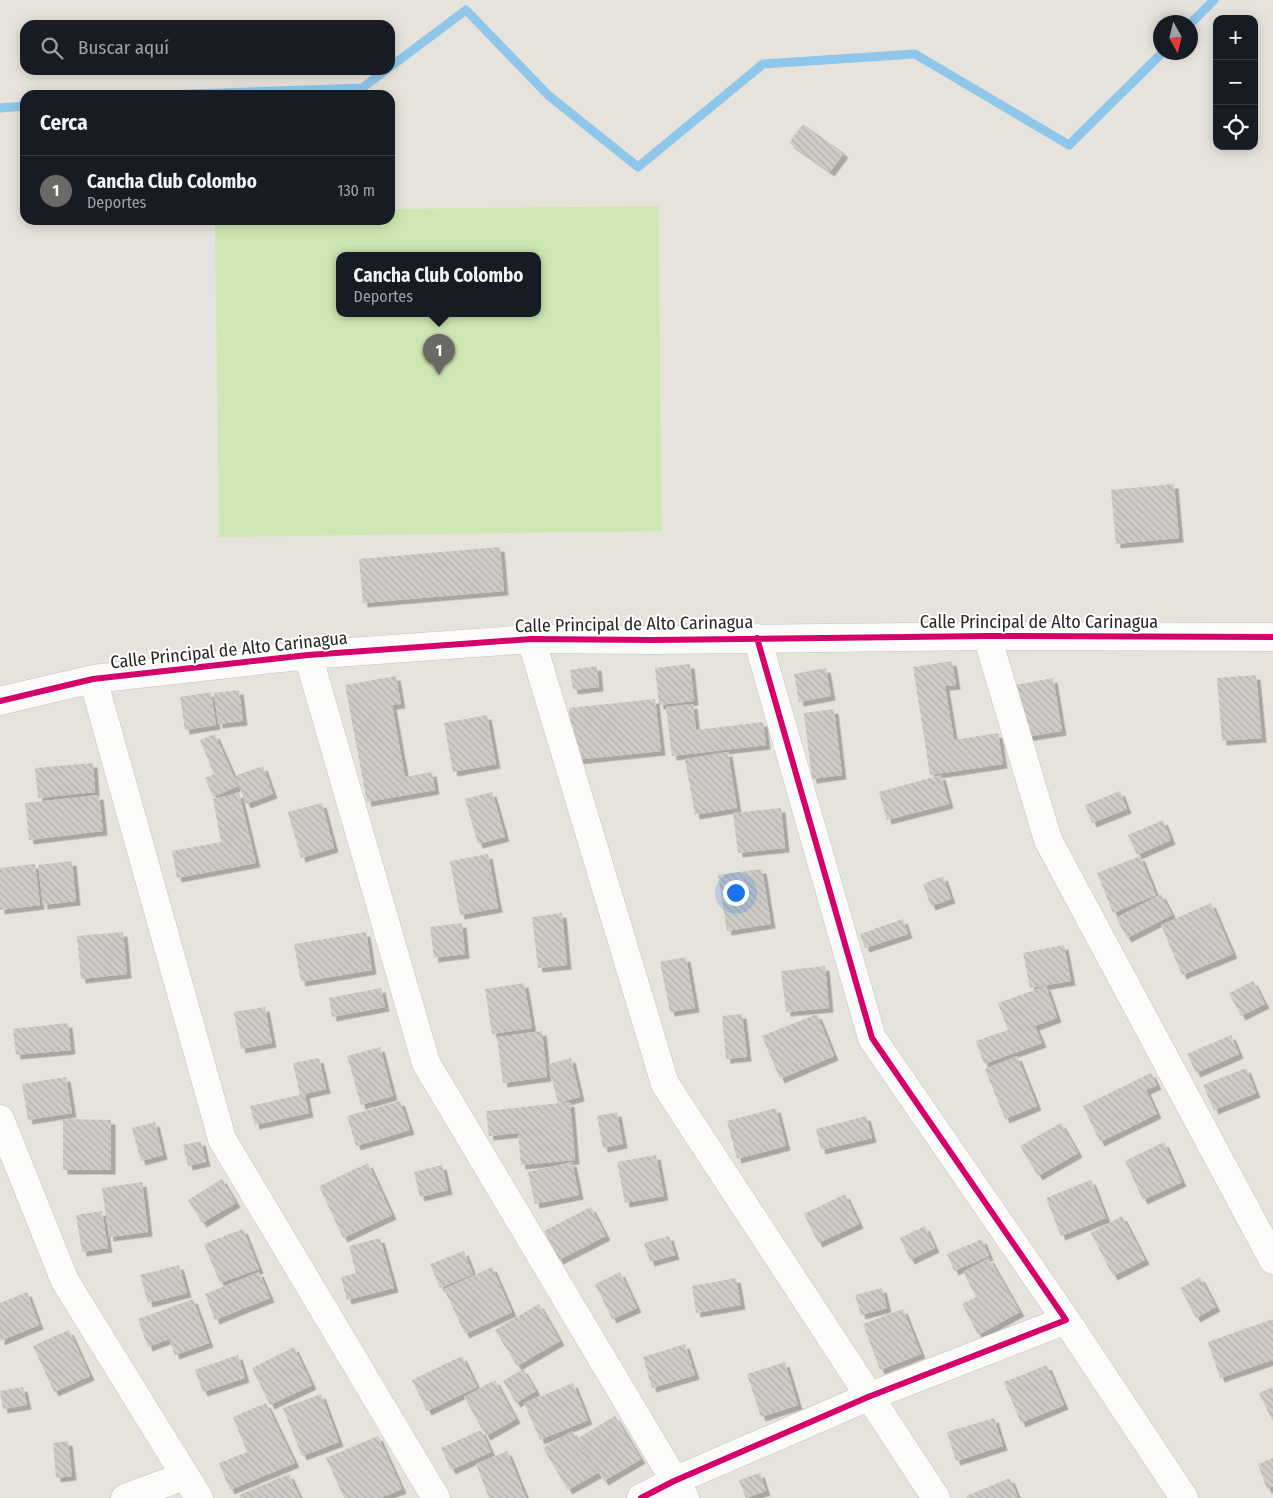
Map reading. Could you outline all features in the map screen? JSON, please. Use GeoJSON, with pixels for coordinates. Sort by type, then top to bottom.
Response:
{"type":"FeatureCollection","features":[{"type":"Feature","properties":{"kind":"street","name":"Calle Principal de Alto Carinagua"},"geometry":{"type":"LineString","coordinates":[[0,701],[93,679],[308,655],[531,639],[654,640],[987,636],[1273,637]]}},
{"type":"Feature","properties":{"kind":"street"},"geometry":{"type":"LineString","coordinates":[[987,636],[1048,840],[1273,1260]]}},
{"type":"Feature","properties":{"kind":"street"},"geometry":{"type":"LineString","coordinates":[[757,638],[872,1038],[1066,1320],[1184,1498]]}},
{"type":"Feature","properties":{"kind":"street"},"geometry":{"type":"LineString","coordinates":[[531,639],[665,1084],[868,1397],[936,1498]]}},
{"type":"Feature","properties":{"kind":"street"},"geometry":{"type":"LineString","coordinates":[[308,655],[426,1063],[679,1489]]}},
{"type":"Feature","properties":{"kind":"street"},"geometry":{"type":"LineString","coordinates":[[93,679],[222,1140],[436,1498]]}},
{"type":"Feature","properties":{"kind":"street"},"geometry":{"type":"LineString","coordinates":[[0,1119],[66,1281],[199,1498]]}},
{"type":"Feature","properties":{"kind":"street"},"geometry":{"type":"LineString","coordinates":[[642,1498],[679,1489],[868,1397],[1066,1320]]}},
{"type":"Feature","properties":{"kind":"street"},"geometry":{"type":"LineString","coordinates":[[125,1498],[184,1476]]}},
{"type":"Feature","properties":{"kind":"green space"},"geometry":{"type":"Polygon","coordinates":[[[658,206],[662,531],[219,537],[215,225],[395,225],[395,209],[658,206]]]}},
{"type":"Feature","properties":{"kind":"building"},"geometry":{"type":"Polygon","coordinates":[[[803,124],[844,153],[830,172],[789,143],[803,124]]]}},
{"type":"Feature","properties":{"kind":"building"},"geometry":{"type":"Polygon","coordinates":[[[1174,484],[1179,538],[1116,544],[1111,490],[1174,484]]]}},
{"type":"Feature","properties":{"kind":"building"},"geometry":{"type":"Polygon","coordinates":[[[500,547],[504,591],[363,603],[359,559],[500,547]]]}},
{"type":"Feature","properties":{"kind":"building"},"geometry":{"type":"Polygon","coordinates":[[[952,661],[956,685],[945,686],[954,740],[998,733],[1003,764],[930,775],[913,667],[952,661]]]}},
{"type":"Feature","properties":{"kind":"building"},"geometry":{"type":"Polygon","coordinates":[[[690,664],[694,701],[659,705],[655,668],[690,664]]]}},
{"type":"Feature","properties":{"kind":"building"},"geometry":{"type":"Polygon","coordinates":[[[597,666],[599,687],[573,690],[570,670],[597,666]]]}},
{"type":"Feature","properties":{"kind":"building"},"geometry":{"type":"Polygon","coordinates":[[[826,668],[831,696],[799,702],[794,674],[826,668]]]}},
{"type":"Feature","properties":{"kind":"building"},"geometry":{"type":"Polygon","coordinates":[[[1256,675],[1262,738],[1222,741],[1217,678],[1256,675]]]}},
{"type":"Feature","properties":{"kind":"building"},"geometry":{"type":"Polygon","coordinates":[[[396,676],[401,704],[392,705],[405,777],[432,772],[435,790],[367,802],[345,685],[396,676]]]}},
{"type":"Feature","properties":{"kind":"building"},"geometry":{"type":"Polygon","coordinates":[[[1053,678],[1062,731],[1026,737],[1016,685],[1053,678]]]}},
{"type":"Feature","properties":{"kind":"building"},"geometry":{"type":"Polygon","coordinates":[[[239,690],[243,721],[218,724],[214,693],[239,690]]]}},
{"type":"Feature","properties":{"kind":"building"},"geometry":{"type":"Polygon","coordinates":[[[211,692],[216,725],[185,730],[180,697],[211,692]]]}},
{"type":"Feature","properties":{"kind":"building"},"geometry":{"type":"Polygon","coordinates":[[[655,699],[661,751],[575,760],[569,708],[655,699]]]}},
{"type":"Feature","properties":{"kind":"building"},"geometry":{"type":"Polygon","coordinates":[[[693,704],[696,730],[763,722],[766,745],[672,756],[666,707],[693,704]]]}},
{"type":"Feature","properties":{"kind":"building"},"geometry":{"type":"Polygon","coordinates":[[[834,709],[842,775],[812,779],[804,713],[834,709]]]}},
{"type":"Feature","properties":{"kind":"building"},"geometry":{"type":"Polygon","coordinates":[[[487,715],[496,764],[453,772],[444,723],[487,715]]]}},
{"type":"Feature","properties":{"kind":"building"},"geometry":{"type":"Polygon","coordinates":[[[215,734],[238,786],[213,797],[205,778],[214,774],[200,740],[215,734]]]}},
{"type":"Feature","properties":{"kind":"building"},"geometry":{"type":"Polygon","coordinates":[[[728,752],[737,808],[695,815],[685,759],[728,752]]]}},
{"type":"Feature","properties":{"kind":"building"},"geometry":{"type":"Polygon","coordinates":[[[93,763],[95,792],[38,798],[35,768],[93,763]]]}},
{"type":"Feature","properties":{"kind":"building"},"geometry":{"type":"Polygon","coordinates":[[[263,766],[273,794],[246,804],[235,776],[263,766]]]}},
{"type":"Feature","properties":{"kind":"building"},"geometry":{"type":"Polygon","coordinates":[[[941,775],[949,804],[887,820],[879,792],[941,775]]]}},
{"type":"Feature","properties":{"kind":"building"},"geometry":{"type":"Polygon","coordinates":[[[1120,791],[1127,809],[1092,823],[1085,805],[1120,791]]]}},
{"type":"Feature","properties":{"kind":"building"},"geometry":{"type":"Polygon","coordinates":[[[492,792],[505,837],[478,844],[465,799],[492,792]]]}},
{"type":"Feature","properties":{"kind":"building"},"geometry":{"type":"Polygon","coordinates":[[[239,793],[256,863],[177,878],[172,851],[221,842],[213,799],[239,793]]]}},
{"type":"Feature","properties":{"kind":"building"},"geometry":{"type":"Polygon","coordinates":[[[99,795],[103,831],[29,840],[25,803],[99,795]]]}},
{"type":"Feature","properties":{"kind":"building"},"geometry":{"type":"Polygon","coordinates":[[[322,803],[334,848],[301,858],[288,812],[322,803]]]}},
{"type":"Feature","properties":{"kind":"building"},"geometry":{"type":"Polygon","coordinates":[[[781,808],[785,848],[738,853],[733,813],[781,808]]]}},
{"type":"Feature","properties":{"kind":"building"},"geometry":{"type":"Polygon","coordinates":[[[1163,820],[1171,840],[1137,855],[1128,835],[1163,820]]]}},
{"type":"Feature","properties":{"kind":"building"},"geometry":{"type":"Polygon","coordinates":[[[488,854],[498,908],[460,915],[450,861],[488,854]]]}},
{"type":"Feature","properties":{"kind":"building"},"geometry":{"type":"Polygon","coordinates":[[[1140,856],[1156,895],[1113,913],[1097,873],[1140,856]]]}},
{"type":"Feature","properties":{"kind":"building"},"geometry":{"type":"Polygon","coordinates":[[[72,861],[76,901],[43,905],[38,865],[72,861]]]}},
{"type":"Feature","properties":{"kind":"building"},"geometry":{"type":"Polygon","coordinates":[[[35,864],[40,905],[0,910],[0,868],[35,864]]]}},
{"type":"Feature","properties":{"kind":"building"},"geometry":{"type":"Polygon","coordinates":[[[762,869],[771,924],[727,931],[718,875],[762,869]]]}},
{"type":"Feature","properties":{"kind":"building"},"geometry":{"type":"Polygon","coordinates":[[[943,876],[951,899],[931,906],[923,884],[943,876]]]}},
{"type":"Feature","properties":{"kind":"building"},"geometry":{"type":"Polygon","coordinates":[[[1161,894],[1172,915],[1127,938],[1116,918],[1161,894]]]}},
{"type":"Feature","properties":{"kind":"building"},"geometry":{"type":"Polygon","coordinates":[[[1211,903],[1233,954],[1182,975],[1161,925],[1211,903]]]}},
{"type":"Feature","properties":{"kind":"building"},"geometry":{"type":"Polygon","coordinates":[[[562,913],[567,965],[538,968],[532,917],[562,913]]]}},
{"type":"Feature","properties":{"kind":"building"},"geometry":{"type":"Polygon","coordinates":[[[903,919],[908,934],[865,948],[860,934],[903,919]]]}},
{"type":"Feature","properties":{"kind":"building"},"geometry":{"type":"Polygon","coordinates":[[[462,923],[465,954],[434,958],[430,927],[462,923]]]}},
{"type":"Feature","properties":{"kind":"building"},"geometry":{"type":"Polygon","coordinates":[[[123,932],[127,974],[81,979],[77,936],[123,932]]]}},
{"type":"Feature","properties":{"kind":"building"},"geometry":{"type":"Polygon","coordinates":[[[366,932],[372,970],[301,982],[294,944],[366,932]]]}},
{"type":"Feature","properties":{"kind":"building"},"geometry":{"type":"Polygon","coordinates":[[[1064,945],[1071,981],[1030,988],[1023,953],[1064,945]]]}},
{"type":"Feature","properties":{"kind":"building"},"geometry":{"type":"Polygon","coordinates":[[[686,957],[695,1008],[670,1012],[660,962],[686,957]]]}},
{"type":"Feature","properties":{"kind":"building"},"geometry":{"type":"Polygon","coordinates":[[[825,966],[829,1008],[786,1012],[781,971],[825,966]]]}},
{"type":"Feature","properties":{"kind":"building"},"geometry":{"type":"Polygon","coordinates":[[[1253,981],[1265,1004],[1241,1016],[1229,993],[1253,981]]]}},
{"type":"Feature","properties":{"kind":"building"},"geometry":{"type":"Polygon","coordinates":[[[524,983],[532,1028],[492,1034],[485,989],[524,983]]]}},
{"type":"Feature","properties":{"kind":"building"},"geometry":{"type":"Polygon","coordinates":[[[1046,986],[1057,1018],[1035,1026],[1042,1043],[984,1064],[976,1041],[1008,1030],[998,1003],[1046,986]]]}},
{"type":"Feature","properties":{"kind":"building"},"geometry":{"type":"Polygon","coordinates":[[[381,988],[385,1007],[332,1017],[329,998],[381,988]]]}},
{"type":"Feature","properties":{"kind":"building"},"geometry":{"type":"Polygon","coordinates":[[[265,1007],[272,1043],[241,1049],[234,1012],[265,1007]]]}},
{"type":"Feature","properties":{"kind":"building"},"geometry":{"type":"Polygon","coordinates":[[[742,1014],[747,1057],[726,1059],[722,1016],[742,1014]]]}},
{"type":"Feature","properties":{"kind":"building"},"geometry":{"type":"Polygon","coordinates":[[[817,1014],[834,1056],[780,1079],[762,1036],[817,1014]]]}},
{"type":"Feature","properties":{"kind":"building"},"geometry":{"type":"Polygon","coordinates":[[[68,1023],[71,1050],[16,1055],[13,1029],[68,1023]]]}},
{"type":"Feature","properties":{"kind":"building"},"geometry":{"type":"Polygon","coordinates":[[[542,1031],[547,1077],[503,1083],[497,1037],[542,1031]]]}},
{"type":"Feature","properties":{"kind":"building"},"geometry":{"type":"Polygon","coordinates":[[[1231,1035],[1239,1054],[1196,1073],[1187,1054],[1231,1035]]]}},
{"type":"Feature","properties":{"kind":"building"},"geometry":{"type":"Polygon","coordinates":[[[380,1047],[393,1096],[361,1105],[347,1056],[380,1047]]]}},
{"type":"Feature","properties":{"kind":"building"},"geometry":{"type":"Polygon","coordinates":[[[1017,1056],[1037,1106],[1005,1119],[985,1069],[1017,1056]]]}},
{"type":"Feature","properties":{"kind":"building"},"geometry":{"type":"Polygon","coordinates":[[[319,1058],[326,1089],[305,1094],[309,1113],[255,1125],[250,1106],[300,1095],[293,1063],[319,1058]]]}},
{"type":"Feature","properties":{"kind":"building"},"geometry":{"type":"Polygon","coordinates":[[[571,1058],[580,1097],[558,1103],[548,1064],[571,1058]]]}},
{"type":"Feature","properties":{"kind":"building"},"geometry":{"type":"Polygon","coordinates":[[[1246,1068],[1256,1093],[1214,1110],[1203,1085],[1246,1068]]]}},
{"type":"Feature","properties":{"kind":"building"},"geometry":{"type":"Polygon","coordinates":[[[1151,1073],[1157,1085],[1146,1090],[1157,1114],[1100,1142],[1083,1106],[1151,1073]]]}},
{"type":"Feature","properties":{"kind":"building"},"geometry":{"type":"Polygon","coordinates":[[[66,1077],[72,1113],[28,1120],[22,1084],[66,1077]]]}},
{"type":"Feature","properties":{"kind":"building"},"geometry":{"type":"Polygon","coordinates":[[[400,1101],[410,1130],[356,1146],[347,1116],[400,1101]]]}},
{"type":"Feature","properties":{"kind":"building"},"geometry":{"type":"Polygon","coordinates":[[[570,1102],[575,1160],[521,1165],[518,1133],[489,1136],[486,1111],[570,1102]]]}},
{"type":"Feature","properties":{"kind":"building"},"geometry":{"type":"Polygon","coordinates":[[[776,1108],[786,1146],[737,1159],[727,1121],[776,1108]]]}},
{"type":"Feature","properties":{"kind":"building"},"geometry":{"type":"Polygon","coordinates":[[[617,1112],[623,1144],[603,1148],[597,1116],[617,1112]]]}},
{"type":"Feature","properties":{"kind":"building"},"geometry":{"type":"Polygon","coordinates":[[[866,1116],[872,1138],[821,1150],[816,1129],[866,1116]]]}},
{"type":"Feature","properties":{"kind":"building"},"geometry":{"type":"Polygon","coordinates":[[[63,1119],[111,1120],[111,1170],[63,1170],[63,1119]]]}},
{"type":"Feature","properties":{"kind":"building"},"geometry":{"type":"Polygon","coordinates":[[[155,1122],[163,1155],[141,1161],[132,1128],[155,1122]]]}},
{"type":"Feature","properties":{"kind":"building"},"geometry":{"type":"Polygon","coordinates":[[[1061,1123],[1078,1153],[1038,1176],[1020,1146],[1061,1123]]]}},
{"type":"Feature","properties":{"kind":"building"},"geometry":{"type":"Polygon","coordinates":[[[201,1141],[206,1162],[188,1166],[183,1145],[201,1141]]]}},
{"type":"Feature","properties":{"kind":"building"},"geometry":{"type":"Polygon","coordinates":[[[1164,1142],[1182,1182],[1143,1200],[1125,1161],[1164,1142]]]}},
{"type":"Feature","properties":{"kind":"building"},"geometry":{"type":"Polygon","coordinates":[[[656,1155],[664,1196],[625,1203],[617,1162],[656,1155]]]}},
{"type":"Feature","properties":{"kind":"building"},"geometry":{"type":"Polygon","coordinates":[[[572,1162],[579,1195],[535,1204],[528,1172],[572,1162]]]}},
{"type":"Feature","properties":{"kind":"building"},"geometry":{"type":"Polygon","coordinates":[[[368,1163],[392,1215],[343,1238],[319,1186],[368,1163]]]}},
{"type":"Feature","properties":{"kind":"building"},"geometry":{"type":"Polygon","coordinates":[[[442,1165],[448,1190],[420,1197],[414,1172],[442,1165]]]}},
{"type":"Feature","properties":{"kind":"building"},"geometry":{"type":"Polygon","coordinates":[[[222,1179],[236,1203],[202,1223],[188,1200],[222,1179]]]}},
{"type":"Feature","properties":{"kind":"building"},"geometry":{"type":"Polygon","coordinates":[[[1091,1180],[1106,1218],[1061,1236],[1046,1198],[1091,1180]]]}},
{"type":"Feature","properties":{"kind":"building"},"geometry":{"type":"Polygon","coordinates":[[[142,1182],[148,1232],[109,1237],[102,1188],[142,1182]]]}},
{"type":"Feature","properties":{"kind":"building"},"geometry":{"type":"Polygon","coordinates":[[[845,1194],[859,1224],[818,1243],[804,1214],[845,1194]]]}},
{"type":"Feature","properties":{"kind":"building"},"geometry":{"type":"Polygon","coordinates":[[[591,1207],[606,1236],[559,1260],[544,1231],[591,1207]]]}},
{"type":"Feature","properties":{"kind":"building"},"geometry":{"type":"Polygon","coordinates":[[[102,1211],[108,1248],[82,1252],[76,1215],[102,1211]]]}},
{"type":"Feature","properties":{"kind":"building"},"geometry":{"type":"Polygon","coordinates":[[[1122,1216],[1145,1260],[1113,1276],[1091,1233],[1122,1216]]]}},
{"type":"Feature","properties":{"kind":"building"},"geometry":{"type":"Polygon","coordinates":[[[925,1226],[935,1248],[910,1260],[900,1238],[925,1226]]]}},
{"type":"Feature","properties":{"kind":"building"},"geometry":{"type":"Polygon","coordinates":[[[243,1229],[259,1269],[220,1283],[204,1244],[243,1229]]]}},
{"type":"Feature","properties":{"kind":"building"},"geometry":{"type":"Polygon","coordinates":[[[669,1236],[675,1255],[650,1262],[644,1243],[669,1236]]]}},
{"type":"Feature","properties":{"kind":"building"},"geometry":{"type":"Polygon","coordinates":[[[380,1238],[394,1288],[347,1300],[341,1277],[356,1273],[349,1246],[380,1238]]]}},
{"type":"Feature","properties":{"kind":"building"},"geometry":{"type":"Polygon","coordinates":[[[982,1239],[989,1256],[954,1271],[947,1254],[982,1239]]]}},
{"type":"Feature","properties":{"kind":"building"},"geometry":{"type":"Polygon","coordinates":[[[464,1251],[473,1274],[440,1288],[430,1264],[464,1251]]]}},
{"type":"Feature","properties":{"kind":"building"},"geometry":{"type":"Polygon","coordinates":[[[989,1258],[1020,1312],[978,1335],[962,1304],[976,1297],[963,1272],[989,1258]]]}},
{"type":"Feature","properties":{"kind":"building"},"geometry":{"type":"Polygon","coordinates":[[[179,1265],[187,1293],[148,1303],[140,1275],[179,1265]]]}},
{"type":"Feature","properties":{"kind":"building"},"geometry":{"type":"Polygon","coordinates":[[[492,1267],[512,1312],[465,1334],[444,1289],[492,1267]]]}},
{"type":"Feature","properties":{"kind":"building"},"geometry":{"type":"Polygon","coordinates":[[[259,1272],[270,1298],[215,1320],[205,1294],[259,1272]]]}},
{"type":"Feature","properties":{"kind":"building"},"geometry":{"type":"Polygon","coordinates":[[[620,1272],[637,1308],[612,1319],[595,1284],[620,1272]]]}},
{"type":"Feature","properties":{"kind":"building"},"geometry":{"type":"Polygon","coordinates":[[[1200,1277],[1216,1307],[1196,1318],[1180,1288],[1200,1277]]]}},
{"type":"Feature","properties":{"kind":"building"},"geometry":{"type":"Polygon","coordinates":[[[736,1278],[741,1305],[696,1313],[692,1286],[736,1278]]]}},
{"type":"Feature","properties":{"kind":"building"},"geometry":{"type":"Polygon","coordinates":[[[882,1288],[887,1308],[861,1315],[855,1295],[882,1288]]]}},
{"type":"Feature","properties":{"kind":"building"},"geometry":{"type":"Polygon","coordinates":[[[27,1292],[39,1325],[0,1341],[0,1303],[27,1292]]]}},
{"type":"Feature","properties":{"kind":"building"},"geometry":{"type":"Polygon","coordinates":[[[193,1299],[209,1343],[175,1355],[169,1339],[148,1347],[138,1319],[193,1299]]]}},
{"type":"Feature","properties":{"kind":"building"},"geometry":{"type":"Polygon","coordinates":[[[539,1304],[560,1341],[517,1366],[495,1330],[539,1304]]]}},
{"type":"Feature","properties":{"kind":"building"},"geometry":{"type":"Polygon","coordinates":[[[903,1309],[921,1354],[880,1370],[863,1324],[903,1309]]]}},
{"type":"Feature","properties":{"kind":"building"},"geometry":{"type":"Polygon","coordinates":[[[1273,1319],[1273,1360],[1220,1378],[1208,1342],[1273,1319]]]}},
{"type":"Feature","properties":{"kind":"building"},"geometry":{"type":"Polygon","coordinates":[[[69,1330],[90,1376],[54,1392],[33,1346],[69,1330]]]}},
{"type":"Feature","properties":{"kind":"building"},"geometry":{"type":"Polygon","coordinates":[[[685,1344],[695,1375],[652,1388],[643,1357],[685,1344]]]}},
{"type":"Feature","properties":{"kind":"building"},"geometry":{"type":"Polygon","coordinates":[[[294,1347],[312,1385],[270,1405],[252,1368],[294,1347]]]}},
{"type":"Feature","properties":{"kind":"building"},"geometry":{"type":"Polygon","coordinates":[[[238,1355],[245,1378],[203,1392],[195,1370],[238,1355]]]}},
{"type":"Feature","properties":{"kind":"building"},"geometry":{"type":"Polygon","coordinates":[[[462,1356],[477,1387],[427,1411],[412,1380],[462,1356]]]}},
{"type":"Feature","properties":{"kind":"building"},"geometry":{"type":"Polygon","coordinates":[[[785,1362],[798,1405],[761,1417],[747,1374],[785,1362]]]}},
{"type":"Feature","properties":{"kind":"building"},"geometry":{"type":"Polygon","coordinates":[[[1047,1365],[1064,1405],[1021,1423],[1004,1382],[1047,1365]]]}},
{"type":"Feature","properties":{"kind":"building"},"geometry":{"type":"Polygon","coordinates":[[[523,1369],[536,1391],[516,1403],[503,1381],[523,1369]]]}},
{"type":"Feature","properties":{"kind":"building"},"geometry":{"type":"Polygon","coordinates":[[[495,1380],[516,1419],[486,1436],[464,1397],[495,1380]]]}},
{"type":"Feature","properties":{"kind":"building"},"geometry":{"type":"Polygon","coordinates":[[[573,1383],[588,1420],[540,1440],[524,1403],[573,1383]]]}},
{"type":"Feature","properties":{"kind":"building"},"geometry":{"type":"Polygon","coordinates":[[[23,1387],[27,1405],[3,1409],[0,1391],[23,1387]]]}},
{"type":"Feature","properties":{"kind":"building"},"geometry":{"type":"Polygon","coordinates":[[[1273,1387],[1273,1422],[1259,1393],[1273,1387]]]}},
{"type":"Feature","properties":{"kind":"building"},"geometry":{"type":"Polygon","coordinates":[[[321,1394],[339,1442],[302,1456],[283,1408],[321,1394]]]}},
{"type":"Feature","properties":{"kind":"building"},"geometry":{"type":"Polygon","coordinates":[[[266,1403],[295,1463],[230,1490],[219,1463],[247,1452],[233,1417],[266,1403]]]}},
{"type":"Feature","properties":{"kind":"building"},"geometry":{"type":"Polygon","coordinates":[[[615,1416],[641,1459],[604,1481],[578,1438],[615,1416]]]}},
{"type":"Feature","properties":{"kind":"building"},"geometry":{"type":"Polygon","coordinates":[[[994,1418],[1003,1446],[956,1461],[947,1432],[994,1418]]]}},
{"type":"Feature","properties":{"kind":"building"},"geometry":{"type":"Polygon","coordinates":[[[481,1430],[491,1452],[451,1470],[441,1448],[481,1430]]]}},
{"type":"Feature","properties":{"kind":"building"},"geometry":{"type":"Polygon","coordinates":[[[572,1431],[598,1473],[568,1490],[543,1448],[572,1431]]]}},
{"type":"Feature","properties":{"kind":"building"},"geometry":{"type":"Polygon","coordinates":[[[378,1436],[402,1489],[380,1498],[344,1498],[326,1458],[378,1436]]]}},
{"type":"Feature","properties":{"kind":"building"},"geometry":{"type":"Polygon","coordinates":[[[68,1441],[72,1476],[56,1478],[53,1443],[68,1441]]]}},
{"type":"Feature","properties":{"kind":"building"},"geometry":{"type":"Polygon","coordinates":[[[507,1451],[526,1498],[489,1498],[476,1464],[507,1451]]]}},
{"type":"Feature","properties":{"kind":"building"},"geometry":{"type":"Polygon","coordinates":[[[1273,1458],[1273,1486],[1267,1489],[1258,1464],[1273,1458]]]}},
{"type":"Feature","properties":{"kind":"building"},"geometry":{"type":"Polygon","coordinates":[[[760,1473],[766,1491],[746,1498],[739,1480],[760,1473]]]}},
{"type":"Feature","properties":{"kind":"building"},"geometry":{"type":"Polygon","coordinates":[[[289,1474],[300,1498],[240,1498],[239,1495],[289,1474]]]}},
{"type":"Feature","properties":{"kind":"building"},"geometry":{"type":"Polygon","coordinates":[[[1010,1478],[1018,1498],[967,1498],[966,1496],[1010,1478]]]}},
{"type":"Feature","properties":{"kind":"waterway"},"geometry":{"type":"LineString","coordinates":[[1198,16],[1214,0]]}},
{"type":"Feature","properties":{"kind":"waterway"},"geometry":{"type":"LineString","coordinates":[[395,63],[466,10],[548,95],[638,167],[763,64],[915,54],[1069,145],[1155,60]]}},
{"type":"Feature","properties":{"kind":"waterway"},"geometry":{"type":"LineString","coordinates":[[305,90],[362,88],[379,75]]}},
{"type":"Feature","properties":{"kind":"waterway"},"geometry":{"type":"LineString","coordinates":[[0,108],[20,106]]}},
{"type":"Feature","properties":{"kind":"cycle path"},"geometry":{"type":"LineString","coordinates":[[0,701],[93,679],[308,655],[531,639],[654,640],[987,636],[1273,637]]}},
{"type":"Feature","properties":{"kind":"cycle path"},"geometry":{"type":"LineString","coordinates":[[641,1498],[674,1481],[868,1397],[1066,1320],[872,1038],[757,638]]}},
{"type":"Feature","properties":{"kind":"place","name":"Cancha Club Colombo"},"geometry":{"type":"Point","coordinates":[439,375]}}]}
